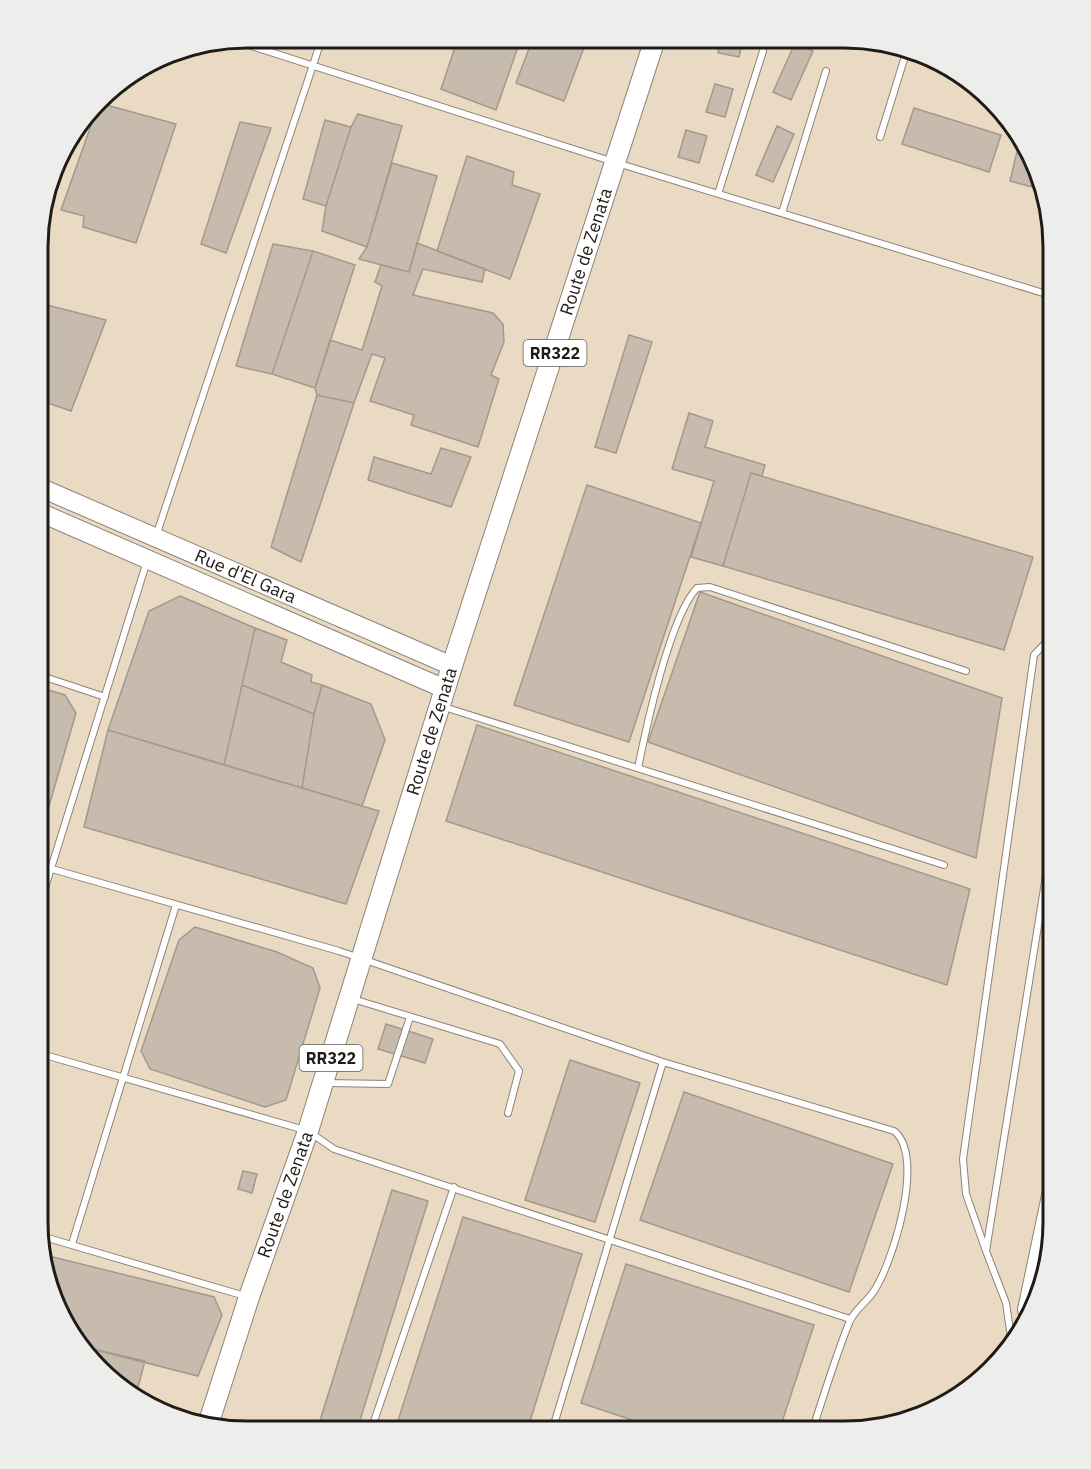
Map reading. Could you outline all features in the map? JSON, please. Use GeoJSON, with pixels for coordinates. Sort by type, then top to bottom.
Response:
{"type":"FeatureCollection","features":[{"type":"Feature","properties":{"kind":"main road","name":"Route de Zenata"},"geometry":{"type":"LineString","coordinates":[[211,1417],[249,1297],[308,1131],[442,697],[653,48]]}},
{"type":"Feature","properties":{"kind":"main road"},"geometry":{"type":"LineString","coordinates":[[1036,1271],[1041,1248]]}},
{"type":"Feature","properties":{"kind":"street","name":"Rue d'El Gara"},"geometry":{"type":"LineString","coordinates":[[48,491],[452,666]]}},
{"type":"Feature","properties":{"kind":"street","name":"Rue d'El Gara"},"geometry":{"type":"LineString","coordinates":[[48,516],[148,559],[442,697]]}},
{"type":"Feature","properties":{"kind":"lane"},"geometry":{"type":"LineString","coordinates":[[259,48],[617,163],[1043,293]]}},
{"type":"Feature","properties":{"kind":"lane"},"geometry":{"type":"LineString","coordinates":[[156,537],[319,48]]}},
{"type":"Feature","properties":{"kind":"lane"},"geometry":{"type":"LineString","coordinates":[[718,194],[764,51]]}},
{"type":"Feature","properties":{"kind":"lane"},"geometry":{"type":"LineString","coordinates":[[880,136],[904,58]]}},
{"type":"Feature","properties":{"kind":"lane"},"geometry":{"type":"LineString","coordinates":[[782,213],[826,71]]}},
{"type":"Feature","properties":{"kind":"lane"},"geometry":{"type":"LineString","coordinates":[[48,878],[148,559]]}},
{"type":"Feature","properties":{"kind":"lane"},"geometry":{"type":"LineString","coordinates":[[638,768],[648,718],[679,620],[689,596],[697,588],[710,587],[966,671]]}},
{"type":"Feature","properties":{"kind":"lane"},"geometry":{"type":"LineString","coordinates":[[1010,1331],[1006,1304],[966,1194],[963,1159],[1034,655],[1043,646]]}},
{"type":"Feature","properties":{"kind":"lane"},"geometry":{"type":"LineString","coordinates":[[48,678],[105,697]]}},
{"type":"Feature","properties":{"kind":"lane"},"geometry":{"type":"LineString","coordinates":[[442,697],[638,768],[944,865]]}},
{"type":"Feature","properties":{"kind":"lane"},"geometry":{"type":"LineString","coordinates":[[48,868],[362,960],[663,1062],[887,1127],[902,1139],[906,1152],[907,1174],[904,1201],[894,1245],[874,1291],[850,1319],[815,1421]]}},
{"type":"Feature","properties":{"kind":"lane"},"geometry":{"type":"LineString","coordinates":[[986,1251],[1043,895]]}},
{"type":"Feature","properties":{"kind":"lane"},"geometry":{"type":"LineString","coordinates":[[72,1244],[176,905]]}},
{"type":"Feature","properties":{"kind":"lane"},"geometry":{"type":"LineString","coordinates":[[350,998],[500,1044],[519,1071],[508,1113]]}},
{"type":"Feature","properties":{"kind":"lane"},"geometry":{"type":"LineString","coordinates":[[323,1083],[388,1084],[410,1017]]}},
{"type":"Feature","properties":{"kind":"lane"},"geometry":{"type":"LineString","coordinates":[[48,1056],[308,1131],[334,1149],[850,1319]]}},
{"type":"Feature","properties":{"kind":"lane"},"geometry":{"type":"LineString","coordinates":[[554,1421],[663,1062]]}},
{"type":"Feature","properties":{"kind":"lane"},"geometry":{"type":"LineString","coordinates":[[374,1421],[454,1187]]}},
{"type":"Feature","properties":{"kind":"lane"},"geometry":{"type":"LineString","coordinates":[[48,1238],[249,1297]]}},
{"type":"Feature","properties":{"kind":"shaded area"},"geometry":{"type":"Polygon","coordinates":[[[234,48],[844,48],[870,50],[920,63],[965,89],[985,106],[1002,126],[1022,159],[1039,208],[1043,247],[1043,1235],[1032,1286],[1009,1333],[994,1353],[975,1372],[932,1400],[883,1417],[844,1421],[247,1421],[221,1419],[171,1406],[126,1380],[106,1363],[89,1343],[69,1310],[52,1261],[48,1235],[48,247],[50,221],[63,171],[75,148],[97,116],[116,97],[147,75],[171,63],[208,52],[234,48]]]}},
{"type":"Feature","properties":{"kind":"building"},"geometry":{"type":"Polygon","coordinates":[[[455,48],[518,48],[496,110],[441,89],[455,48]]]}},
{"type":"Feature","properties":{"kind":"building"},"geometry":{"type":"Polygon","coordinates":[[[529,48],[584,48],[564,101],[516,83],[529,48]]]}},
{"type":"Feature","properties":{"kind":"building"},"geometry":{"type":"Polygon","coordinates":[[[719,48],[741,48],[739,57],[718,53],[719,48]]]}},
{"type":"Feature","properties":{"kind":"building"},"geometry":{"type":"Polygon","coordinates":[[[793,48],[806,48],[813,51],[791,100],[773,92],[793,48]]]}},
{"type":"Feature","properties":{"kind":"building"},"geometry":{"type":"Polygon","coordinates":[[[715,84],[733,89],[725,117],[706,112],[715,84]]]}},
{"type":"Feature","properties":{"kind":"building"},"geometry":{"type":"Polygon","coordinates":[[[108,105],[176,124],[136,243],[83,227],[84,216],[61,210],[92,122],[108,105]]]}},
{"type":"Feature","properties":{"kind":"building"},"geometry":{"type":"Polygon","coordinates":[[[914,108],[1001,135],[989,172],[902,144],[914,108]]]}},
{"type":"Feature","properties":{"kind":"building"},"geometry":{"type":"Polygon","coordinates":[[[358,114],[402,126],[367,247],[322,231],[326,206],[351,127],[358,114]]]}},
{"type":"Feature","properties":{"kind":"building"},"geometry":{"type":"Polygon","coordinates":[[[325,120],[351,127],[326,206],[303,199],[325,120]]]}},
{"type":"Feature","properties":{"kind":"building"},"geometry":{"type":"Polygon","coordinates":[[[240,122],[271,128],[226,253],[201,244],[240,122]]]}},
{"type":"Feature","properties":{"kind":"building"},"geometry":{"type":"Polygon","coordinates":[[[777,126],[794,134],[773,182],[756,175],[777,126]]]}},
{"type":"Feature","properties":{"kind":"building"},"geometry":{"type":"Polygon","coordinates":[[[686,130],[707,136],[699,163],[678,157],[686,130]]]}},
{"type":"Feature","properties":{"kind":"building"},"geometry":{"type":"Polygon","coordinates":[[[1017,150],[1033,187],[1010,181],[1017,150]]]}},
{"type":"Feature","properties":{"kind":"building"},"geometry":{"type":"Polygon","coordinates":[[[467,156],[514,172],[512,185],[540,194],[510,279],[437,251],[467,156]]]}},
{"type":"Feature","properties":{"kind":"building"},"geometry":{"type":"Polygon","coordinates":[[[392,163],[437,176],[409,272],[359,259],[367,247],[392,163]]]}},
{"type":"Feature","properties":{"kind":"building"},"geometry":{"type":"Polygon","coordinates":[[[417,243],[485,269],[482,282],[423,269],[413,295],[493,313],[503,324],[504,342],[491,375],[499,379],[478,447],[411,425],[414,415],[370,401],[385,358],[372,354],[354,403],[317,395],[315,388],[330,340],[362,350],[382,286],[375,282],[381,265],[409,272],[417,243]]]}},
{"type":"Feature","properties":{"kind":"building"},"geometry":{"type":"Polygon","coordinates":[[[273,244],[313,251],[272,374],[236,366],[273,244]]]}},
{"type":"Feature","properties":{"kind":"building"},"geometry":{"type":"Polygon","coordinates":[[[313,251],[355,265],[315,388],[272,374],[313,251]]]}},
{"type":"Feature","properties":{"kind":"building"},"geometry":{"type":"Polygon","coordinates":[[[48,305],[106,320],[71,411],[48,403],[48,305]]]}},
{"type":"Feature","properties":{"kind":"building"},"geometry":{"type":"Polygon","coordinates":[[[629,335],[652,342],[616,453],[595,447],[629,335]]]}},
{"type":"Feature","properties":{"kind":"building"},"geometry":{"type":"Polygon","coordinates":[[[317,395],[354,403],[301,562],[271,547],[317,395]]]}},
{"type":"Feature","properties":{"kind":"building"},"geometry":{"type":"Polygon","coordinates":[[[689,413],[713,421],[705,447],[765,465],[762,476],[751,473],[723,566],[691,557],[714,481],[672,469],[689,413]]]}},
{"type":"Feature","properties":{"kind":"building"},"geometry":{"type":"Polygon","coordinates":[[[441,448],[471,457],[451,507],[368,480],[374,457],[431,474],[441,448]]]}},
{"type":"Feature","properties":{"kind":"building"},"geometry":{"type":"Polygon","coordinates":[[[751,473],[1033,557],[1004,650],[723,566],[751,473]]]}},
{"type":"Feature","properties":{"kind":"building"},"geometry":{"type":"Polygon","coordinates":[[[587,485],[701,523],[629,742],[514,705],[587,485]]]}},
{"type":"Feature","properties":{"kind":"building"},"geometry":{"type":"Polygon","coordinates":[[[700,592],[1002,698],[976,858],[648,742],[700,592]]]}},
{"type":"Feature","properties":{"kind":"building"},"geometry":{"type":"Polygon","coordinates":[[[180,596],[255,628],[224,765],[108,730],[149,611],[180,596]]]}},
{"type":"Feature","properties":{"kind":"building"},"geometry":{"type":"Polygon","coordinates":[[[255,628],[287,640],[281,662],[312,675],[311,682],[322,685],[314,714],[242,685],[255,628]]]}},
{"type":"Feature","properties":{"kind":"building"},"geometry":{"type":"Polygon","coordinates":[[[242,685],[314,714],[302,788],[224,765],[242,685]]]}},
{"type":"Feature","properties":{"kind":"building"},"geometry":{"type":"Polygon","coordinates":[[[322,685],[371,704],[385,740],[362,806],[302,788],[314,714],[322,685]]]}},
{"type":"Feature","properties":{"kind":"building"},"geometry":{"type":"Polygon","coordinates":[[[48,690],[65,695],[76,713],[48,810],[48,690]]]}},
{"type":"Feature","properties":{"kind":"building"},"geometry":{"type":"Polygon","coordinates":[[[477,725],[970,889],[947,985],[446,821],[477,725]]]}},
{"type":"Feature","properties":{"kind":"building"},"geometry":{"type":"Polygon","coordinates":[[[108,730],[379,811],[346,904],[84,827],[108,730]]]}},
{"type":"Feature","properties":{"kind":"building"},"geometry":{"type":"Polygon","coordinates":[[[195,927],[277,952],[313,968],[320,988],[286,1100],[265,1107],[150,1069],[141,1051],[179,940],[195,927]]]}},
{"type":"Feature","properties":{"kind":"building"},"geometry":{"type":"Polygon","coordinates":[[[386,1024],[433,1039],[425,1063],[378,1049],[386,1024]]]}},
{"type":"Feature","properties":{"kind":"building"},"geometry":{"type":"Polygon","coordinates":[[[570,1060],[640,1083],[595,1222],[525,1200],[570,1060]]]}},
{"type":"Feature","properties":{"kind":"building"},"geometry":{"type":"Polygon","coordinates":[[[684,1092],[893,1164],[849,1292],[640,1220],[684,1092]]]}},
{"type":"Feature","properties":{"kind":"building"},"geometry":{"type":"Polygon","coordinates":[[[243,1171],[257,1174],[252,1193],[238,1189],[243,1171]]]}},
{"type":"Feature","properties":{"kind":"building"},"geometry":{"type":"Polygon","coordinates":[[[392,1190],[428,1201],[360,1421],[320,1421],[392,1190]]]}},
{"type":"Feature","properties":{"kind":"building"},"geometry":{"type":"Polygon","coordinates":[[[463,1217],[582,1254],[530,1421],[398,1421],[463,1217]]]}},
{"type":"Feature","properties":{"kind":"building"},"geometry":{"type":"Polygon","coordinates":[[[51,1257],[214,1297],[222,1315],[198,1376],[95,1350],[69,1310],[59,1286],[51,1257]]]}},
{"type":"Feature","properties":{"kind":"building"},"geometry":{"type":"Polygon","coordinates":[[[626,1264],[814,1325],[782,1421],[635,1421],[581,1403],[626,1264]]]}},
{"type":"Feature","properties":{"kind":"building"},"geometry":{"type":"Polygon","coordinates":[[[95,1349],[145,1361],[138,1388],[106,1363],[95,1349]]]}}]}
